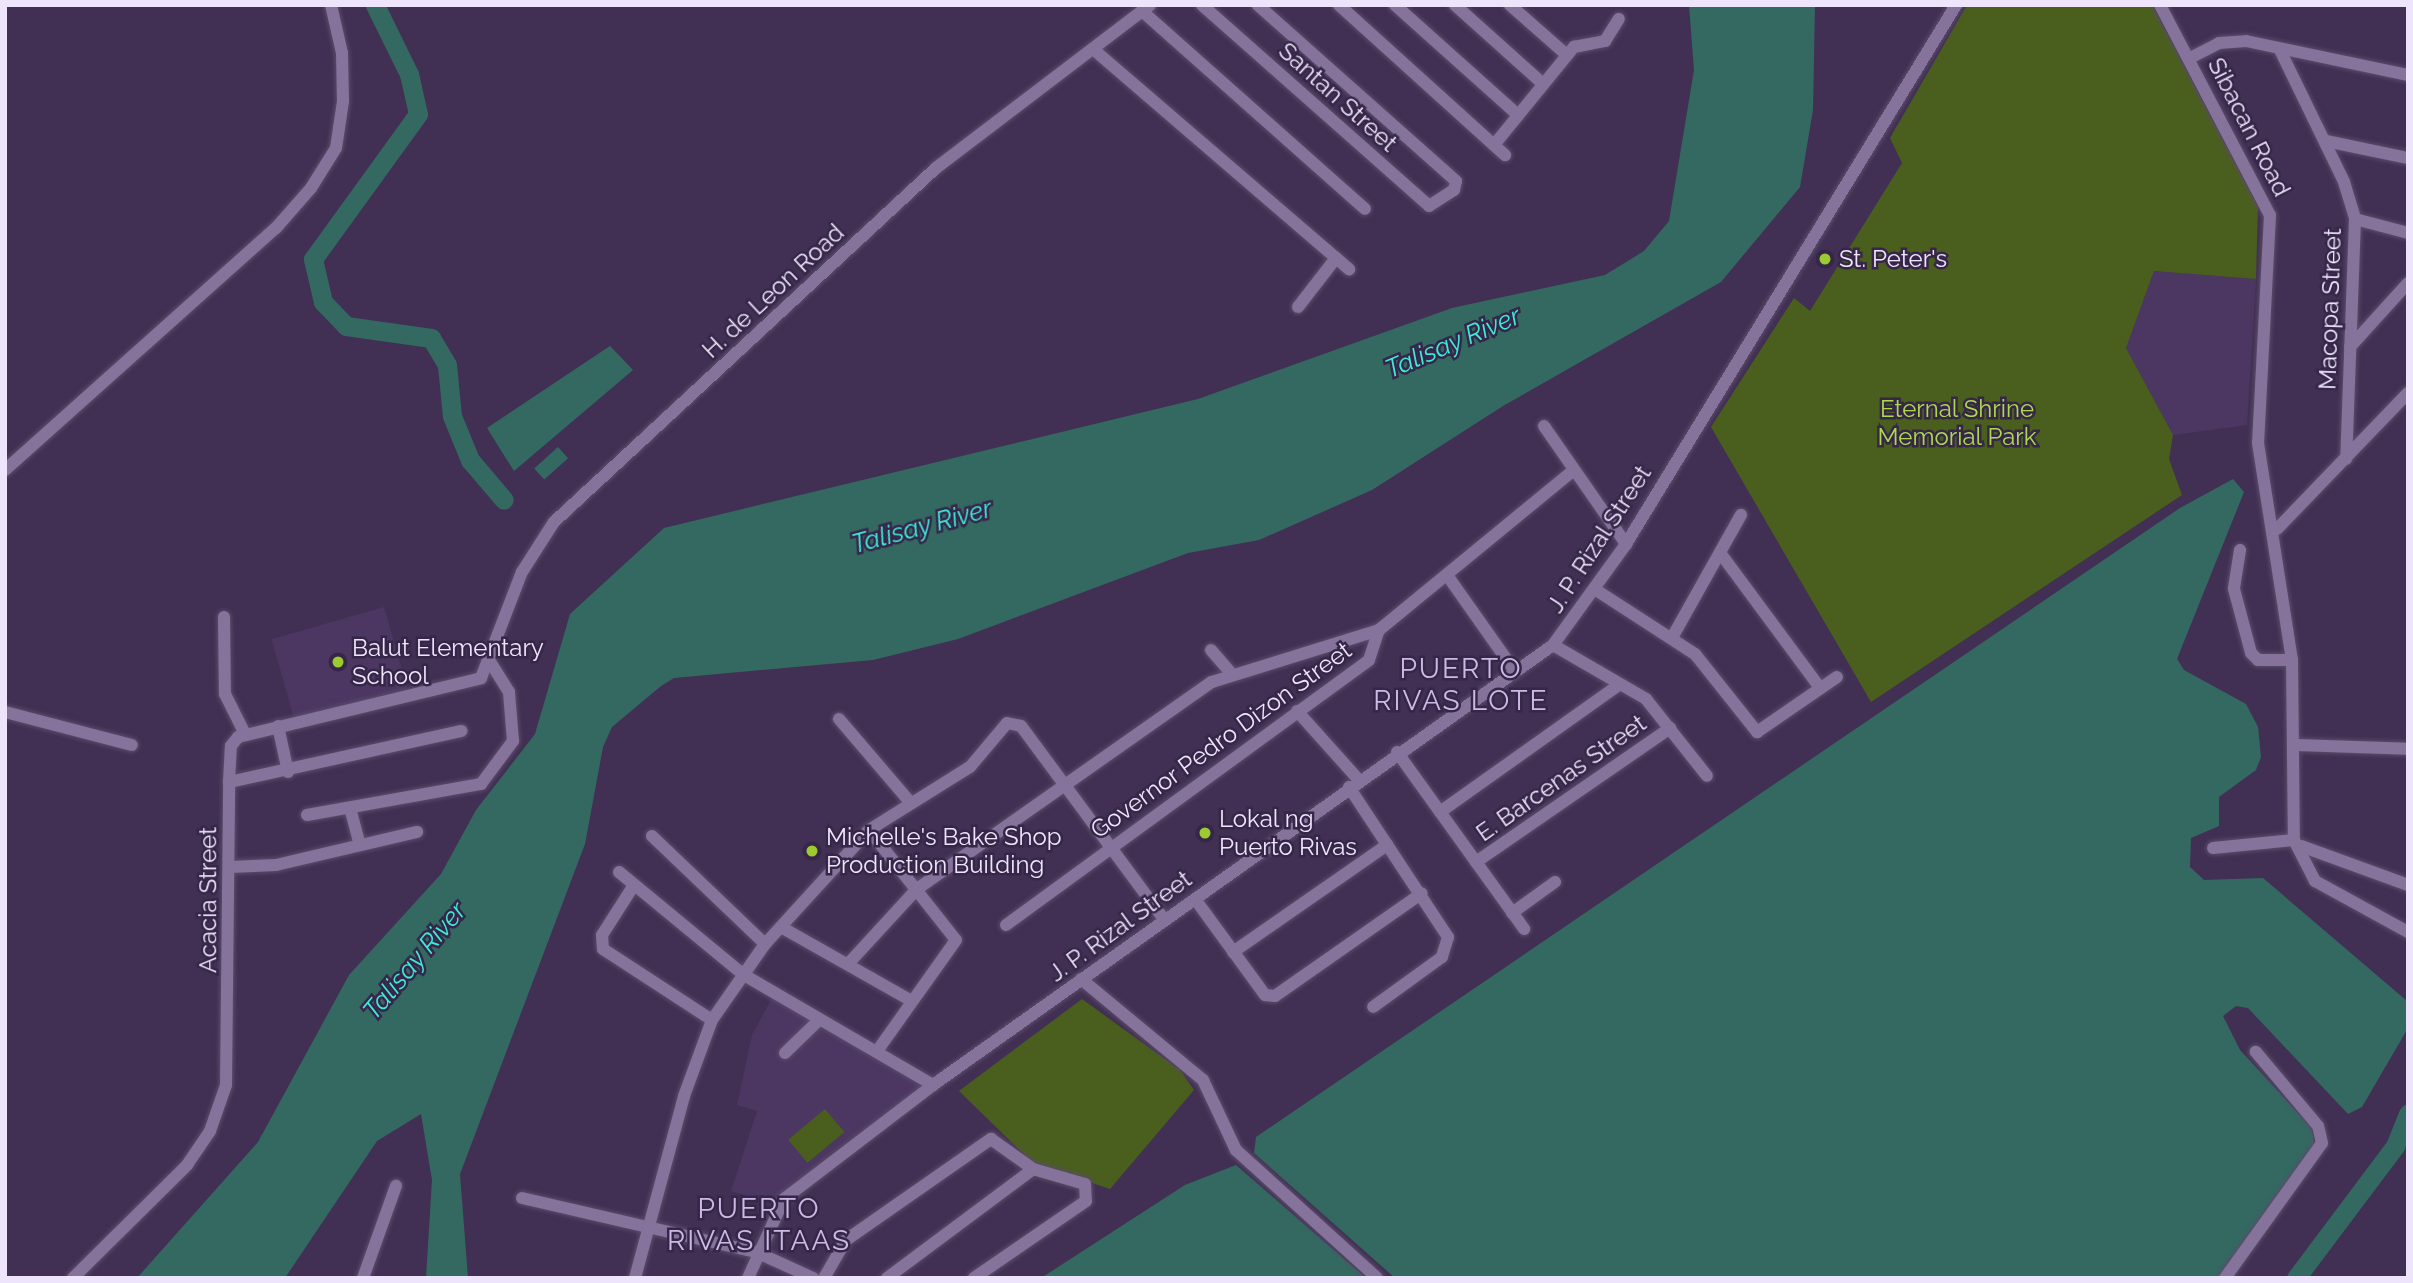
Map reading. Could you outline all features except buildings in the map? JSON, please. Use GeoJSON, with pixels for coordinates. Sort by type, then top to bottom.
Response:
{"type":"FeatureCollection","features":[{"type":"Feature","properties":{"kind":"street"},"geometry":{"type":"LineString","coordinates":[[5,470],[276,228],[311,188],[336,148],[343,101],[342,53],[331,5]]}},
{"type":"Feature","properties":{"kind":"street","name":"Santan Street"},"geometry":{"type":"LineString","coordinates":[[1202,5],[1429,206],[1447,196],[1456,181],[1258,5]]}},
{"type":"Feature","properties":{"kind":"street"},"geometry":{"type":"LineString","coordinates":[[1339,5],[1505,155]]}},
{"type":"Feature","properties":{"kind":"street"},"geometry":{"type":"LineString","coordinates":[[1395,5],[1518,115]]}},
{"type":"Feature","properties":{"kind":"street"},"geometry":{"type":"LineString","coordinates":[[1455,5],[1544,84]]}},
{"type":"Feature","properties":{"kind":"street"},"geometry":{"type":"LineString","coordinates":[[1510,5],[1567,55]]}},
{"type":"Feature","properties":{"kind":"street","name":"J. P. Rizal Street"},"geometry":{"type":"LineString","coordinates":[[757,1252],[784,1199],[933,1085],[1397,752],[1553,645],[1596,590],[1626,544],[1956,5]]}},
{"type":"Feature","properties":{"kind":"street","name":"Sibacan Road"},"geometry":{"type":"LineString","coordinates":[[2160,5],[2270,215],[2258,443],[2277,529],[2292,660],[2298,843]]}},
{"type":"Feature","properties":{"kind":"street"},"geometry":{"type":"LineString","coordinates":[[1146,8],[1365,209]]}},
{"type":"Feature","properties":{"kind":"street","name":"H. de Leon Road"},"geometry":{"type":"LineString","coordinates":[[490,662],[522,572],[554,522],[936,168],[1146,8]]}},
{"type":"Feature","properties":{"kind":"street"},"geometry":{"type":"LineString","coordinates":[[1494,145],[1576,45],[1605,41],[1619,19]]}},
{"type":"Feature","properties":{"kind":"street"},"geometry":{"type":"LineString","coordinates":[[2190,58],[2233,40],[2408,75]]}},
{"type":"Feature","properties":{"kind":"street"},"geometry":{"type":"LineString","coordinates":[[1093,49],[1349,269]]}},
{"type":"Feature","properties":{"kind":"street","name":"Macopa Street"},"geometry":{"type":"LineString","coordinates":[[2280,50],[2326,141],[2355,219],[2346,459]]}},
{"type":"Feature","properties":{"kind":"street"},"geometry":{"type":"LineString","coordinates":[[2326,141],[2408,158]]}},
{"type":"Feature","properties":{"kind":"street"},"geometry":{"type":"LineString","coordinates":[[2355,219],[2408,233]]}},
{"type":"Feature","properties":{"kind":"street"},"geometry":{"type":"LineString","coordinates":[[1298,307],[1336,258]]}},
{"type":"Feature","properties":{"kind":"street"},"geometry":{"type":"LineString","coordinates":[[2350,346],[2408,283]]}},
{"type":"Feature","properties":{"kind":"street"},"geometry":{"type":"LineString","coordinates":[[2277,529],[2408,393]]}},
{"type":"Feature","properties":{"kind":"street"},"geometry":{"type":"LineString","coordinates":[[1544,426],[1626,544]]}},
{"type":"Feature","properties":{"kind":"street","name":"Governor Pedro Dizon Street"},"geometry":{"type":"LineString","coordinates":[[1006,925],[1111,844],[1369,660],[1379,630],[1574,470]]}},
{"type":"Feature","properties":{"kind":"street"},"geometry":{"type":"LineString","coordinates":[[1673,636],[1741,515]]}},
{"type":"Feature","properties":{"kind":"street"},"geometry":{"type":"LineString","coordinates":[[2240,550],[2234,589],[2251,653],[2262,660],[2292,660]]}},
{"type":"Feature","properties":{"kind":"street"},"geometry":{"type":"LineString","coordinates":[[1721,554],[1820,688]]}},
{"type":"Feature","properties":{"kind":"street"},"geometry":{"type":"LineString","coordinates":[[1447,575],[1514,670]]}},
{"type":"Feature","properties":{"kind":"street"},"geometry":{"type":"LineString","coordinates":[[1596,590],[1673,636],[1716,678],[1757,732],[1836,677]]}},
{"type":"Feature","properties":{"kind":"street"},"geometry":{"type":"LineString","coordinates":[[224,617],[225,694],[245,734],[467,686],[490,662],[509,692],[513,741],[481,784],[307,815]]}},
{"type":"Feature","properties":{"kind":"street"},"geometry":{"type":"LineString","coordinates":[[848,964],[917,889],[1230,672],[1379,630]]}},
{"type":"Feature","properties":{"kind":"street"},"geometry":{"type":"LineString","coordinates":[[1553,645],[1646,699],[1707,776]]}},
{"type":"Feature","properties":{"kind":"street"},"geometry":{"type":"LineString","coordinates":[[1211,650],[1230,672]]}},
{"type":"Feature","properties":{"kind":"street"},"geometry":{"type":"LineString","coordinates":[[1440,812],[1619,685]]}},
{"type":"Feature","properties":{"kind":"street"},"geometry":{"type":"LineString","coordinates":[[1297,711],[1354,783],[1387,845],[1422,893],[1449,948],[1373,1007]]}},
{"type":"Feature","properties":{"kind":"street"},"geometry":{"type":"LineString","coordinates":[[5,712],[132,745]]}},
{"type":"Feature","properties":{"kind":"street"},"geometry":{"type":"LineString","coordinates":[[839,719],[909,801]]}},
{"type":"Feature","properties":{"kind":"street"},"geometry":{"type":"LineString","coordinates":[[635,1278],[684,1096],[712,1020],[765,944],[869,830],[909,801],[970,766],[1010,721],[1021,726],[1069,785],[1164,919]]}},
{"type":"Feature","properties":{"kind":"street"},"geometry":{"type":"LineString","coordinates":[[278,726],[288,772]]}},
{"type":"Feature","properties":{"kind":"street","name":"E. Barcenas Street"},"geometry":{"type":"LineString","coordinates":[[1476,862],[1670,728]]}},
{"type":"Feature","properties":{"kind":"street"},"geometry":{"type":"LineString","coordinates":[[229,782],[288,772],[461,731]]}},
{"type":"Feature","properties":{"kind":"street","name":"Acacia Street"},"geometry":{"type":"LineString","coordinates":[[73,1278],[187,1165],[210,1130],[229,1052],[231,746],[245,734]]}},
{"type":"Feature","properties":{"kind":"street"},"geometry":{"type":"LineString","coordinates":[[2296,745],[2408,749]]}},
{"type":"Feature","properties":{"kind":"street"},"geometry":{"type":"LineString","coordinates":[[1397,752],[1524,929]]}},
{"type":"Feature","properties":{"kind":"street"},"geometry":{"type":"LineString","coordinates":[[350,808],[360,845]]}},
{"type":"Feature","properties":{"kind":"street"},"geometry":{"type":"LineString","coordinates":[[869,830],[956,940],[877,1051]]}},
{"type":"Feature","properties":{"kind":"street"},"geometry":{"type":"LineString","coordinates":[[230,867],[276,865],[417,832]]}},
{"type":"Feature","properties":{"kind":"street"},"geometry":{"type":"LineString","coordinates":[[652,836],[765,944]]}},
{"type":"Feature","properties":{"kind":"street"},"geometry":{"type":"LineString","coordinates":[[2298,843],[2301,863],[2315,881],[2408,932]]}},
{"type":"Feature","properties":{"kind":"street"},"geometry":{"type":"LineString","coordinates":[[2213,848],[2298,843],[2408,885]]}},
{"type":"Feature","properties":{"kind":"street"},"geometry":{"type":"LineString","coordinates":[[1233,952],[1387,845]]}},
{"type":"Feature","properties":{"kind":"street"},"geometry":{"type":"LineString","coordinates":[[619,872],[744,975],[933,1085]]}},
{"type":"Feature","properties":{"kind":"street"},"geometry":{"type":"LineString","coordinates":[[1512,913],[1556,882]]}},
{"type":"Feature","properties":{"kind":"street"},"geometry":{"type":"LineString","coordinates":[[634,885],[602,935],[603,948],[712,1020]]}},
{"type":"Feature","properties":{"kind":"street"},"geometry":{"type":"LineString","coordinates":[[1195,899],[1265,995],[1275,996],[1422,893]]}},
{"type":"Feature","properties":{"kind":"street"},"geometry":{"type":"LineString","coordinates":[[781,927],[912,1001]]}},
{"type":"Feature","properties":{"kind":"street"},"geometry":{"type":"LineString","coordinates":[[1081,979],[1203,1080],[1236,1150],[1377,1278]]}},
{"type":"Feature","properties":{"kind":"street"},"geometry":{"type":"LineString","coordinates":[[785,1053],[819,1020]]}},
{"type":"Feature","properties":{"kind":"street"},"geometry":{"type":"LineString","coordinates":[[2225,1278],[2322,1143],[2318,1126],[2256,1052]]}},
{"type":"Feature","properties":{"kind":"street"},"geometry":{"type":"LineString","coordinates":[[824,1278],[846,1240],[981,1143],[1001,1140],[1033,1168],[1084,1184],[1086,1201],[974,1278]]}},
{"type":"Feature","properties":{"kind":"street"},"geometry":{"type":"LineString","coordinates":[[887,1278],[1033,1168]]}},
{"type":"Feature","properties":{"kind":"street"},"geometry":{"type":"LineString","coordinates":[[363,1278],[396,1186]]}},
{"type":"Feature","properties":{"kind":"street"},"geometry":{"type":"LineString","coordinates":[[522,1198],[757,1252],[813,1278]]}},
{"type":"Feature","properties":{"kind":"street"},"geometry":{"type":"LineString","coordinates":[[748,1278],[757,1252]]}},
{"type":"Feature","properties":{"kind":"shaded area"},"geometry":{"type":"Polygon","coordinates":[[[2154,271],[2256,279],[2247,425],[2173,435],[2126,348],[2154,271]]]}},
{"type":"Feature","properties":{"kind":"shaded area","name":"Balut Elementary School"},"geometry":{"type":"Polygon","coordinates":[[[384,607],[409,693],[296,725],[272,639],[384,607]]]}},
{"type":"Feature","properties":{"kind":"shaded area"},"geometry":{"type":"Polygon","coordinates":[[[772,998],[924,1084],[773,1203],[731,1191],[757,1111],[737,1105],[752,1035],[772,998]]]}},
{"type":"Feature","properties":{"kind":"green space","name":"Eternal Shrine Memorial Park"},"geometry":{"type":"Polygon","coordinates":[[[1967,5],[2152,5],[2258,207],[2256,279],[2154,271],[2126,348],[2173,435],[2169,459],[2182,495],[1871,702],[1711,427],[1794,298],[1810,311],[1902,163],[1890,138],[1967,5]]]}},
{"type":"Feature","properties":{"kind":"green space"},"geometry":{"type":"Polygon","coordinates":[[[1082,999],[1180,1070],[1194,1090],[1110,1189],[1033,1163],[959,1091],[1082,999]]]}},
{"type":"Feature","properties":{"kind":"green space"},"geometry":{"type":"Polygon","coordinates":[[[825,1109],[844,1132],[808,1163],[788,1140],[825,1109]]]}},
{"type":"Feature","properties":{"kind":"water","name":"Talisay River"},"geometry":{"type":"Polygon","coordinates":[[[1689,5],[1815,5],[1813,110],[1800,187],[1721,282],[1503,406],[1372,490],[1259,540],[1188,553],[958,639],[873,660],[674,678],[661,686],[612,727],[603,747],[585,844],[460,1174],[468,1278],[426,1278],[432,1180],[421,1114],[377,1141],[285,1278],[137,1278],[258,1142],[349,975],[441,874],[476,810],[535,734],[570,614],[664,528],[1198,399],[1452,308],[1605,275],[1644,251],[1669,221],[1694,70],[1689,5]]]}},
{"type":"Feature","properties":{"kind":"water"},"geometry":{"type":"Polygon","coordinates":[[[610,346],[633,370],[514,471],[487,428],[610,346]]]}},
{"type":"Feature","properties":{"kind":"water"},"geometry":{"type":"Polygon","coordinates":[[[558,447],[568,458],[544,480],[534,468],[558,447]]]}},
{"type":"Feature","properties":{"kind":"water"},"geometry":{"type":"Polygon","coordinates":[[[2233,479],[2244,492],[2177,659],[2184,670],[2246,704],[2258,727],[2261,757],[2256,770],[2219,797],[2219,826],[2191,838],[2190,867],[2204,880],[2263,878],[2407,1001],[2408,1028],[2362,1107],[2348,1114],[2248,1008],[2236,1006],[2223,1016],[2240,1050],[2311,1127],[2315,1144],[2221,1278],[1395,1278],[1254,1153],[1256,1137],[2180,508],[2233,479]]]}},
{"type":"Feature","properties":{"kind":"water"},"geometry":{"type":"Polygon","coordinates":[[[1236,1165],[1366,1278],[1041,1278],[1185,1185],[1236,1165]]]}},
{"type":"Feature","properties":{"kind":"waterway"},"geometry":{"type":"LineString","coordinates":[[375,5],[409,74],[418,114],[313,259],[323,302],[346,326],[431,338],[447,365],[452,416],[470,460],[504,500]]}},
{"type":"Feature","properties":{"kind":"waterway"},"geometry":{"type":"LineString","coordinates":[[2296,1278],[2395,1146],[2408,1114]]}},
{"type":"Feature","properties":{"kind":"place","name":"St. Peter's"},"geometry":{"type":"Point","coordinates":[1825,259]}},
{"type":"Feature","properties":{"kind":"place","name":"Balut Elementary School"},"geometry":{"type":"Point","coordinates":[338,662]}},
{"type":"Feature","properties":{"kind":"place","name":"Lokal ng Puerto Rivas"},"geometry":{"type":"Point","coordinates":[1205,833]}},
{"type":"Feature","properties":{"kind":"place","name":"Michelle's Bake Shop Production Building"},"geometry":{"type":"Point","coordinates":[812,851]}},
{"type":"Feature","properties":{"kind":"district","name":"PUERTO RIVAS LOTE"},"geometry":{"type":"Point","coordinates":[1461,685]}},
{"type":"Feature","properties":{"kind":"district","name":"PUERTO RIVAS ITAAS"},"geometry":{"type":"Point","coordinates":[759,1225]}}]}
